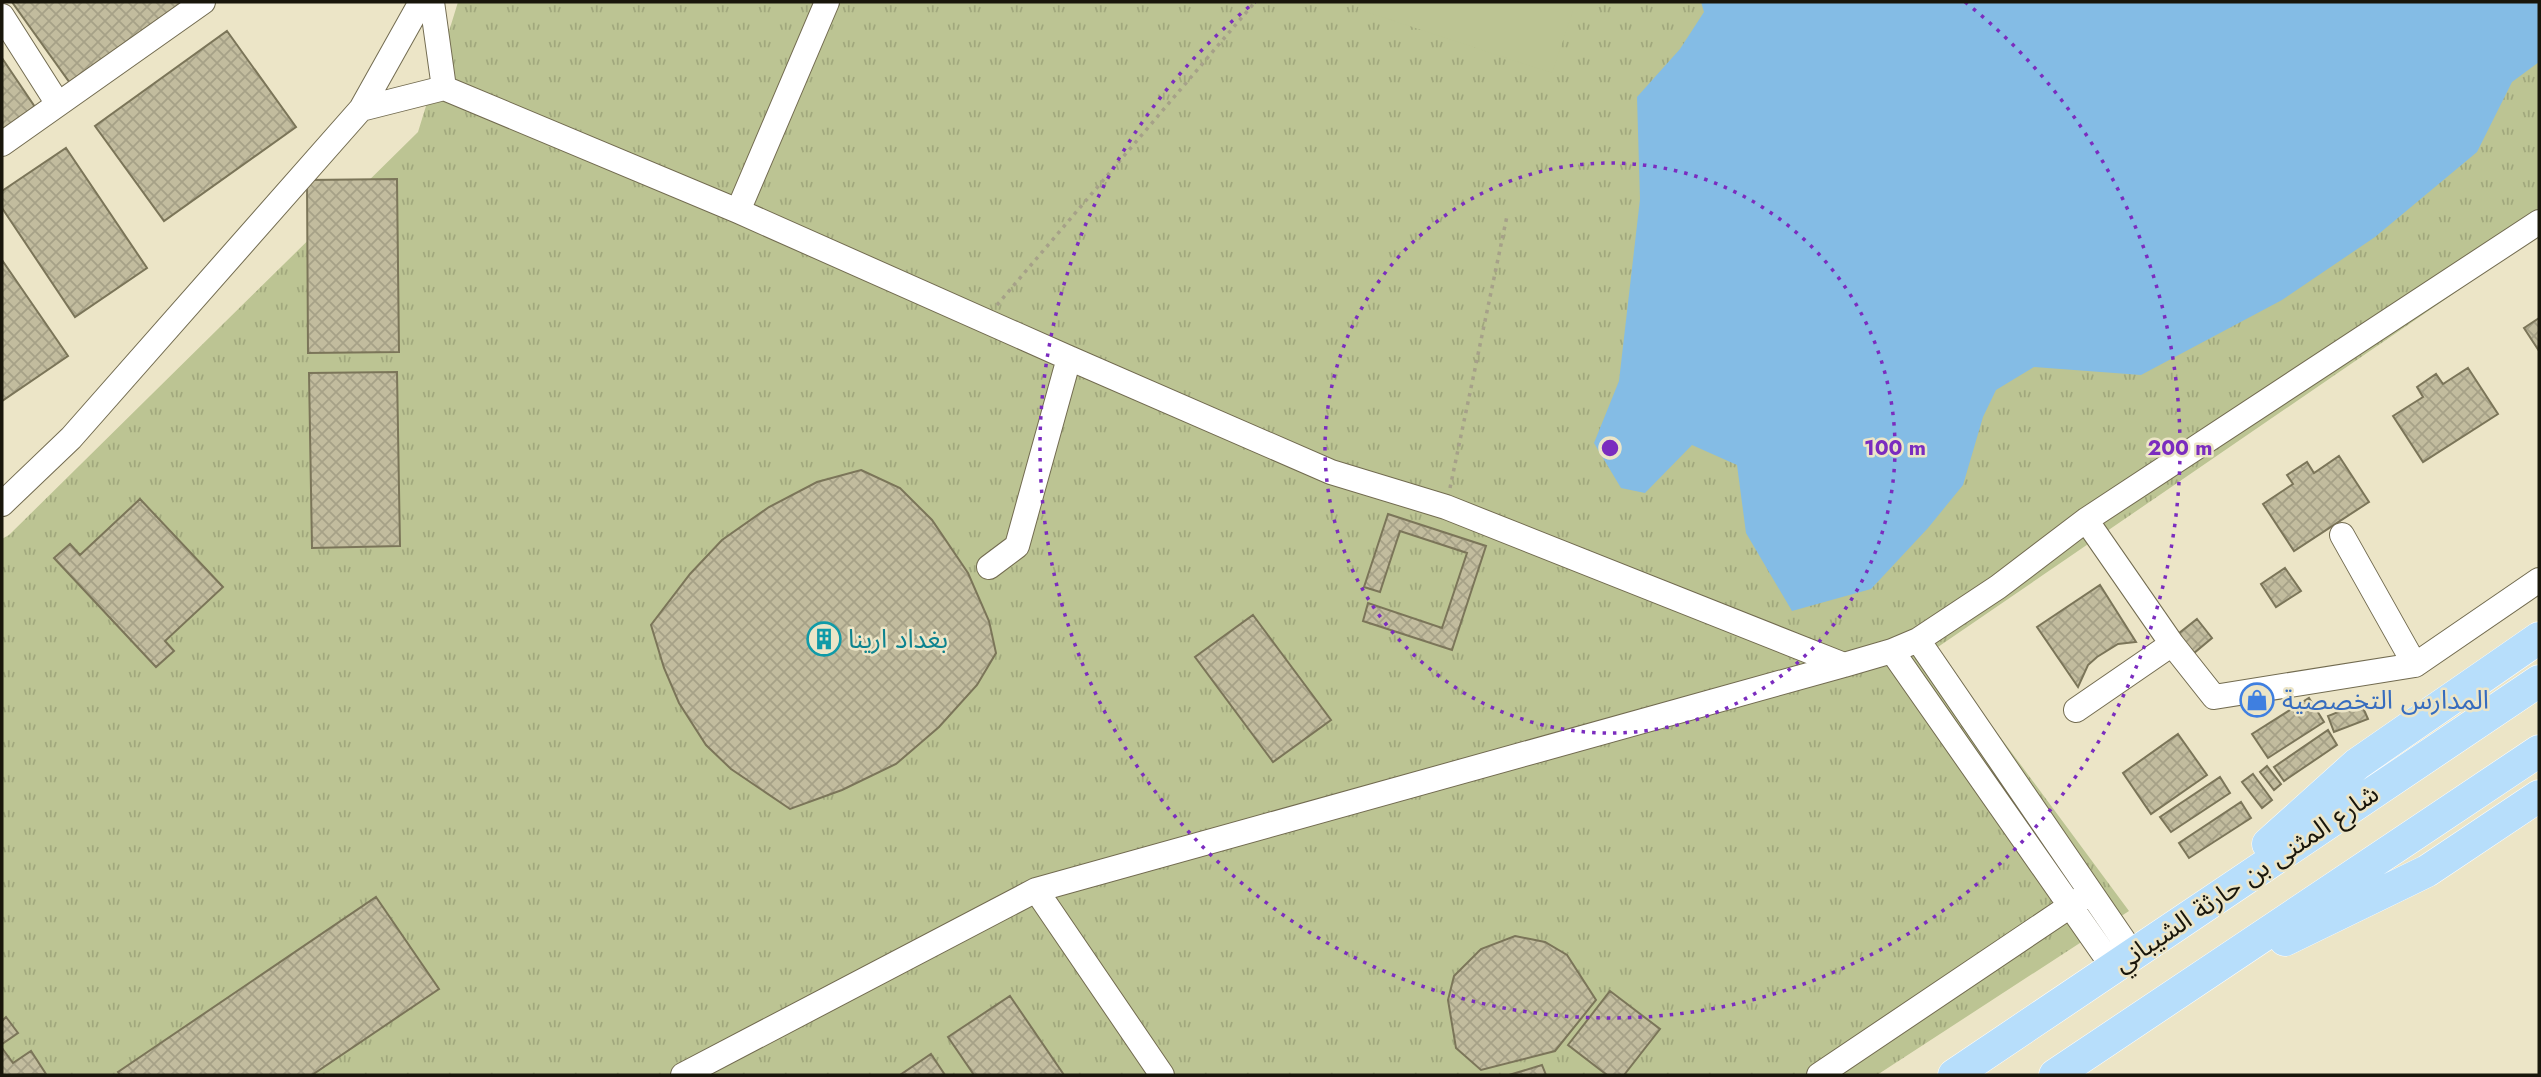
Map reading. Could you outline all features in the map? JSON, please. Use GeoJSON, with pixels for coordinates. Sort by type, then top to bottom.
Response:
{"type":"FeatureCollection","features":[{"type":"Feature","properties":{"kind":"main road"},"geometry":{"type":"LineString","coordinates":[[2185,919],[2357,764],[2539,638]]}},
{"type":"Feature","properties":{"kind":"main road","name":"شارع المثنى بن حارثة الشيباني"},"geometry":{"type":"LineString","coordinates":[[1954,1075],[2539,681]]}},
{"type":"Feature","properties":{"kind":"main road"},"geometry":{"type":"LineString","coordinates":[[2055,1075],[2539,751]]}},
{"type":"Feature","properties":{"kind":"main road"},"geometry":{"type":"LineString","coordinates":[[2180,991],[2427,871],[2539,796]]}},
{"type":"Feature","properties":{"kind":"street"},"geometry":{"type":"LineString","coordinates":[[2,144],[203,2]]}},
{"type":"Feature","properties":{"kind":"street"},"geometry":{"type":"LineString","coordinates":[[2,503],[71,438],[361,109],[421,2]]}},
{"type":"Feature","properties":{"kind":"street"},"geometry":{"type":"LineString","coordinates":[[432,2],[444,88]]}},
{"type":"Feature","properties":{"kind":"street"},"geometry":{"type":"LineString","coordinates":[[737,211],[827,2]]}},
{"type":"Feature","properties":{"kind":"street"},"geometry":{"type":"LineString","coordinates":[[2,16],[58,104]]}},
{"type":"Feature","properties":{"kind":"street"},"geometry":{"type":"LineString","coordinates":[[361,109],[444,88],[737,211],[1331,472],[1446,507],[1844,665]]}},
{"type":"Feature","properties":{"kind":"street"},"geometry":{"type":"LineString","coordinates":[[683,1075],[1036,890],[1844,665],[1918,640],[1998,587],[2087,520],[2539,222]]}},
{"type":"Feature","properties":{"kind":"street"},"geometry":{"type":"LineString","coordinates":[[989,566],[1017,546],[1069,358]]}},
{"type":"Feature","properties":{"kind":"street"},"geometry":{"type":"LineString","coordinates":[[2087,520],[2172,644],[2214,697],[2415,665],[2539,580]]}},
{"type":"Feature","properties":{"kind":"street"},"geometry":{"type":"LineString","coordinates":[[2342,535],[2415,665]]}},
{"type":"Feature","properties":{"kind":"street"},"geometry":{"type":"LineString","coordinates":[[1918,640],[2081,899],[2123,960]]}},
{"type":"Feature","properties":{"kind":"street"},"geometry":{"type":"LineString","coordinates":[[2076,710],[2172,644]]}},
{"type":"Feature","properties":{"kind":"street"},"geometry":{"type":"LineString","coordinates":[[1892,651],[2081,899]]}},
{"type":"Feature","properties":{"kind":"street"},"geometry":{"type":"LineString","coordinates":[[1036,890],[1162,1075]]}},
{"type":"Feature","properties":{"kind":"street"},"geometry":{"type":"LineString","coordinates":[[1819,1075],[2081,899]]}},
{"type":"Feature","properties":{"kind":"path"},"geometry":{"type":"LineString","coordinates":[[984,320],[1255,2]]}},
{"type":"Feature","properties":{"kind":"path"},"geometry":{"type":"LineString","coordinates":[[1446,507],[1507,216]]}},
{"type":"Feature","properties":{"kind":"green space"},"geometry":{"type":"Polygon","coordinates":[[[458,2],[2539,2],[2539,235],[1935,649],[2129,911],[1877,1075],[2,1075],[2,539],[418,132],[458,2]]]}},
{"type":"Feature","properties":{"kind":"green space"},"geometry":{"type":"Polygon","coordinates":[[[1360,2],[1576,2],[1552,73],[1358,9],[1360,2]]]}},
{"type":"Feature","properties":{"kind":"water"},"geometry":{"type":"Polygon","coordinates":[[[1701,2],[2539,2],[2539,62],[2512,82],[2477,152],[2375,237],[2282,300],[2141,375],[2034,367],[1996,390],[1983,417],[1963,485],[1928,528],[1871,589],[1792,611],[1746,533],[1737,465],[1692,445],[1645,493],[1621,488],[1594,443],[1619,381],[1640,199],[1637,97],[1680,49],[1704,12],[1701,2]]]}},
{"type":"Feature","properties":{"kind":"building"},"geometry":{"type":"Polygon","coordinates":[[[12,2],[184,2],[70,83],[12,2]]]}},
{"type":"Feature","properties":{"kind":"building"},"geometry":{"type":"Polygon","coordinates":[[[227,31],[296,127],[164,221],[95,126],[227,31]]]}},
{"type":"Feature","properties":{"kind":"building"},"geometry":{"type":"Polygon","coordinates":[[[2,58],[37,110],[2,133],[2,58]]]}},
{"type":"Feature","properties":{"kind":"building"},"geometry":{"type":"Polygon","coordinates":[[[66,148],[147,268],[75,317],[2,208],[2,191],[66,148]]]}},
{"type":"Feature","properties":{"kind":"building"},"geometry":{"type":"Polygon","coordinates":[[[397,179],[399,352],[308,353],[307,180],[397,179]]]}},
{"type":"Feature","properties":{"kind":"building"},"geometry":{"type":"Polygon","coordinates":[[[2,260],[68,356],[2,401],[2,260]]]}},
{"type":"Feature","properties":{"kind":"building"},"geometry":{"type":"Polygon","coordinates":[[[2539,318],[2539,351],[2524,328],[2539,318]]]}},
{"type":"Feature","properties":{"kind":"building"},"geometry":{"type":"Polygon","coordinates":[[[2468,368],[2498,414],[2423,462],[2393,416],[2423,397],[2417,387],[2436,374],[2443,384],[2468,368]]]}},
{"type":"Feature","properties":{"kind":"building"},"geometry":{"type":"Polygon","coordinates":[[[397,372],[400,546],[312,548],[309,373],[397,372]]]}},
{"type":"Feature","properties":{"kind":"building"},"geometry":{"type":"Polygon","coordinates":[[[2339,456],[2369,502],[2294,551],[2263,504],[2293,484],[2287,475],[2307,462],[2314,473],[2339,456]]]}},
{"type":"Feature","properties":{"kind":"building","name":"بغداد ارينا"},"geometry":{"type":"Polygon","coordinates":[[[861,470],[900,488],[932,520],[968,573],[989,621],[996,653],[977,685],[939,727],[896,764],[842,790],[790,809],[731,769],[706,745],[679,703],[664,668],[651,625],[690,574],[722,540],[769,507],[817,482],[861,470]]]}},
{"type":"Feature","properties":{"kind":"building"},"geometry":{"type":"Polygon","coordinates":[[[140,499],[223,587],[165,641],[174,651],[156,667],[54,558],[70,544],[80,555],[140,499]]]}},
{"type":"Feature","properties":{"kind":"building"},"geometry":{"type":"Polygon","coordinates":[[[1388,514],[1486,546],[1452,650],[1363,621],[1368,603],[1442,628],[1467,553],[1400,531],[1380,592],[1364,587],[1388,514]]]}},
{"type":"Feature","properties":{"kind":"building"},"geometry":{"type":"Polygon","coordinates":[[[2285,568],[2301,591],[2276,607],[2261,584],[2285,568]]]}},
{"type":"Feature","properties":{"kind":"building"},"geometry":{"type":"Polygon","coordinates":[[[2100,585],[2136,642],[2118,644],[2097,657],[2088,665],[2078,687],[2037,627],[2100,585]]]}},
{"type":"Feature","properties":{"kind":"building"},"geometry":{"type":"Polygon","coordinates":[[[1253,615],[1331,720],[1273,762],[1195,657],[1253,615]]]}},
{"type":"Feature","properties":{"kind":"building"},"geometry":{"type":"Polygon","coordinates":[[[2197,619],[2212,638],[2194,653],[2178,634],[2197,619]]]}},
{"type":"Feature","properties":{"kind":"building"},"geometry":{"type":"Polygon","coordinates":[[[2309,698],[2324,722],[2268,758],[2252,734],[2309,698]]]}},
{"type":"Feature","properties":{"kind":"building"},"geometry":{"type":"Polygon","coordinates":[[[2361,703],[2368,719],[2334,732],[2328,716],[2361,703]]]}},
{"type":"Feature","properties":{"kind":"building"},"geometry":{"type":"Polygon","coordinates":[[[2328,730],[2337,745],[2284,781],[2274,767],[2328,730]]]}},
{"type":"Feature","properties":{"kind":"building"},"geometry":{"type":"Polygon","coordinates":[[[2178,734],[2207,775],[2151,814],[2123,773],[2178,734]]]}},
{"type":"Feature","properties":{"kind":"building"},"geometry":{"type":"Polygon","coordinates":[[[2267,766],[2281,784],[2274,790],[2260,772],[2267,766]]]}},
{"type":"Feature","properties":{"kind":"building"},"geometry":{"type":"Polygon","coordinates":[[[2253,774],[2272,800],[2262,808],[2242,782],[2253,774]]]}},
{"type":"Feature","properties":{"kind":"building"},"geometry":{"type":"Polygon","coordinates":[[[2220,777],[2230,793],[2171,832],[2160,817],[2220,777]]]}},
{"type":"Feature","properties":{"kind":"building"},"geometry":{"type":"Polygon","coordinates":[[[2241,802],[2251,818],[2189,858],[2179,843],[2241,802]]]}},
{"type":"Feature","properties":{"kind":"building"},"geometry":{"type":"Polygon","coordinates":[[[376,897],[439,989],[312,1075],[120,1075],[118,1072],[376,897]]]}},
{"type":"Feature","properties":{"kind":"building"},"geometry":{"type":"Polygon","coordinates":[[[1515,936],[1545,942],[1567,955],[1596,1000],[1555,1051],[1481,1070],[1456,1048],[1448,1000],[1454,976],[1481,949],[1515,936]]]}},
{"type":"Feature","properties":{"kind":"building"},"geometry":{"type":"Polygon","coordinates":[[[1610,991],[1660,1029],[1624,1075],[1607,1075],[1568,1045],[1610,991]]]}},
{"type":"Feature","properties":{"kind":"building"},"geometry":{"type":"Polygon","coordinates":[[[1010,996],[1064,1075],[974,1075],[948,1037],[1010,996]]]}},
{"type":"Feature","properties":{"kind":"building"},"geometry":{"type":"Polygon","coordinates":[[[6,1017],[18,1033],[2,1044],[2,1021],[6,1017]]]}},
{"type":"Feature","properties":{"kind":"building"},"geometry":{"type":"Polygon","coordinates":[[[2,1048],[13,1063],[31,1051],[46,1074],[2,1075],[2,1048]]]}},
{"type":"Feature","properties":{"kind":"building"},"geometry":{"type":"Polygon","coordinates":[[[931,1054],[945,1075],[900,1075],[931,1054]]]}},
{"type":"Feature","properties":{"kind":"building"},"geometry":{"type":"Polygon","coordinates":[[[1542,1065],[1546,1075],[1509,1075],[1542,1065]]]}},
{"type":"Feature","properties":{"kind":"place","name":"بغداد ارينا"},"geometry":{"type":"Point","coordinates":[824,639]}},
{"type":"Feature","properties":{"kind":"place","name":"المدارس التخصصية"},"geometry":{"type":"Point","coordinates":[2257,700]}}]}
